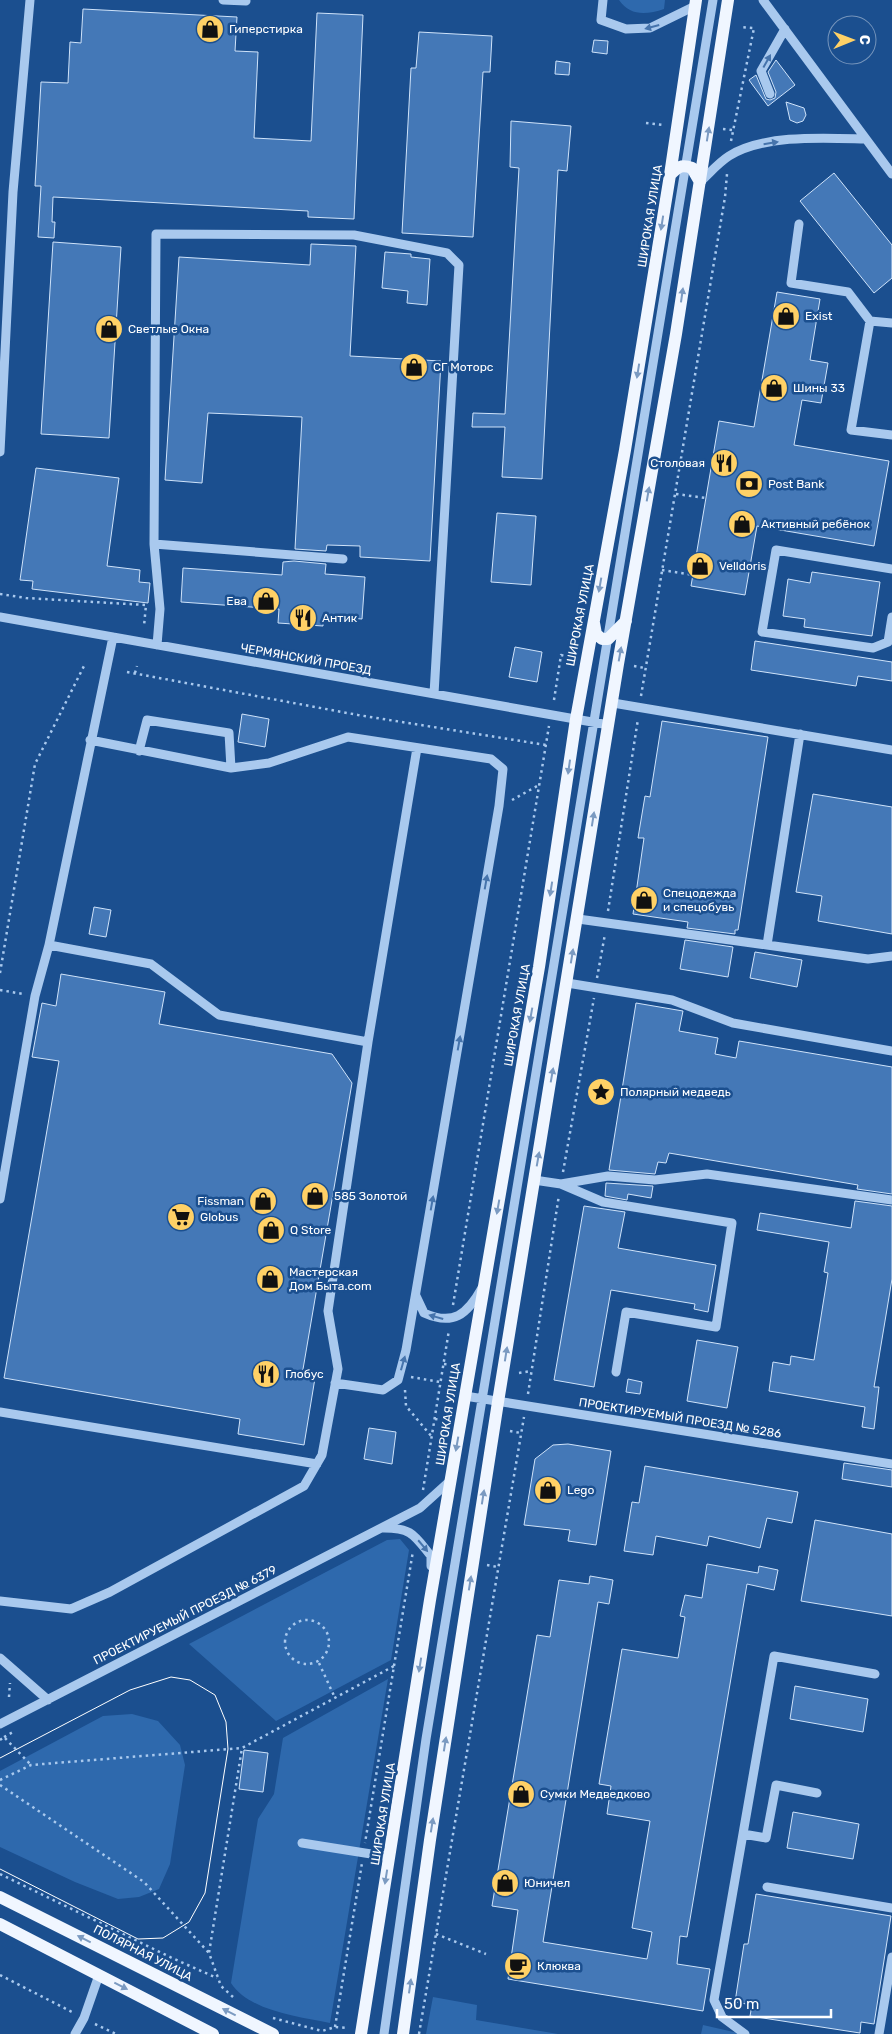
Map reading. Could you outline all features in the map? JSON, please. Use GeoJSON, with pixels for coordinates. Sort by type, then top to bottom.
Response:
{"type":"FeatureCollection","features":[{"type":"Feature","properties":{"kind":"main road"},"geometry":{"type":"LineString","coordinates":[[403,2034],[430,1840],[498,1402],[578,919],[608,725],[700,182],[728,0]]}},
{"type":"Feature","properties":{"kind":"main road","name":"ШИРОКАЯ УЛИЦА"},"geometry":{"type":"LineString","coordinates":[[356,2031],[390,1857],[430,1600],[539,967],[576,719],[625,450],[696,3]]}},
{"type":"Feature","properties":{"kind":"main road"},"geometry":{"type":"LineString","coordinates":[[670,175],[679,166],[685,166],[692,168],[700,182]]}},
{"type":"Feature","properties":{"kind":"main road"},"geometry":{"type":"LineString","coordinates":[[594,621],[596,634],[602,639],[608,639],[626,620]]}},
{"type":"Feature","properties":{"kind":"main road","name":"ПОЛЯРНАЯ УЛИЦА"},"geometry":{"type":"LineString","coordinates":[[0,1896],[273,2034]]}},
{"type":"Feature","properties":{"kind":"main road"},"geometry":{"type":"LineString","coordinates":[[0,1924],[213,2034]]}},
{"type":"Feature","properties":{"kind":"street"},"geometry":{"type":"LineString","coordinates":[[0,452],[14,192],[30,0]]}},
{"type":"Feature","properties":{"kind":"street"},"geometry":{"type":"LineString","coordinates":[[223,0],[246,1]]}},
{"type":"Feature","properties":{"kind":"street"},"geometry":{"type":"LineString","coordinates":[[603,0],[601,20],[626,30],[650,28],[696,3]]}},
{"type":"Feature","properties":{"kind":"street"},"geometry":{"type":"LineString","coordinates":[[384,2034],[426,1739],[712,0]]}},
{"type":"Feature","properties":{"kind":"street"},"geometry":{"type":"LineString","coordinates":[[763,0],[892,174]]}},
{"type":"Feature","properties":{"kind":"street"},"geometry":{"type":"LineString","coordinates":[[770,94],[761,71],[785,29]]}},
{"type":"Feature","properties":{"kind":"street"},"geometry":{"type":"LineString","coordinates":[[700,182],[728,157],[747,147],[777,142],[828,138],[865,139]]}},
{"type":"Feature","properties":{"kind":"street"},"geometry":{"type":"LineString","coordinates":[[799,224],[791,283],[848,292],[870,321],[852,430],[892,435]]}},
{"type":"Feature","properties":{"kind":"street"},"geometry":{"type":"LineString","coordinates":[[157,645],[160,610],[154,544],[156,234],[354,235],[447,253],[459,265],[434,694]]}},
{"type":"Feature","properties":{"kind":"street"},"geometry":{"type":"LineString","coordinates":[[870,321],[892,323]]}},
{"type":"Feature","properties":{"kind":"street"},"geometry":{"type":"LineString","coordinates":[[154,544],[343,559]]}},
{"type":"Feature","properties":{"kind":"street"},"geometry":{"type":"LineString","coordinates":[[892,569],[776,550],[762,632],[873,648],[888,642],[892,617]]}},
{"type":"Feature","properties":{"kind":"street","name":"ЧЕРМЯНСКИЙ ПРОЕЗД"},"geometry":{"type":"LineString","coordinates":[[0,617],[608,725]]}},
{"type":"Feature","properties":{"kind":"street"},"geometry":{"type":"LineString","coordinates":[[0,1199],[35,996],[49,945],[90,740],[113,637]]}},
{"type":"Feature","properties":{"kind":"street"},"geometry":{"type":"LineString","coordinates":[[613,702],[892,750]]}},
{"type":"Feature","properties":{"kind":"street"},"geometry":{"type":"LineString","coordinates":[[139,751],[147,720],[229,733],[231,768]]}},
{"type":"Feature","properties":{"kind":"street"},"geometry":{"type":"LineString","coordinates":[[767,946],[800,734]]}},
{"type":"Feature","properties":{"kind":"street"},"geometry":{"type":"LineString","coordinates":[[90,740],[231,768],[268,763],[348,737],[491,759],[503,769],[416,1296],[406,1350],[398,1380],[383,1390],[335,1383]]}},
{"type":"Feature","properties":{"kind":"street"},"geometry":{"type":"LineString","coordinates":[[0,1601],[71,1609],[96,1599],[304,1486],[322,1455],[339,1364],[328,1311],[368,1042],[417,748]]}},
{"type":"Feature","properties":{"kind":"street"},"geometry":{"type":"LineString","coordinates":[[578,919],[868,959],[892,956]]}},
{"type":"Feature","properties":{"kind":"street"},"geometry":{"type":"LineString","coordinates":[[49,945],[151,964],[219,1015],[368,1042]]}},
{"type":"Feature","properties":{"kind":"street"},"geometry":{"type":"LineString","coordinates":[[567,983],[678,1002],[733,1023],[892,1051]]}},
{"type":"Feature","properties":{"kind":"street"},"geometry":{"type":"LineString","coordinates":[[561,1184],[608,1176],[655,1180],[707,1174],[892,1200]]}},
{"type":"Feature","properties":{"kind":"street"},"geometry":{"type":"LineString","coordinates":[[534,1180],[561,1184],[603,1202],[732,1223],[716,1327],[626,1312],[616,1372]]}},
{"type":"Feature","properties":{"kind":"street"},"geometry":{"type":"LineString","coordinates":[[416,1296],[424,1313],[437,1318],[451,1320],[464,1312],[484,1283]]}},
{"type":"Feature","properties":{"kind":"street","name":"ПРОЕКТИРУЕМЫЙ ПРОЕЗД № 5286"},"geometry":{"type":"LineString","coordinates":[[465,1396],[892,1464]]}},
{"type":"Feature","properties":{"kind":"street"},"geometry":{"type":"LineString","coordinates":[[0,1412],[317,1464]]}},
{"type":"Feature","properties":{"kind":"street","name":"ПРОЕКТИРУЕМЫЙ ПРОЕЗД № 6379"},"geometry":{"type":"LineString","coordinates":[[0,1724],[420,1508],[451,1480]]}},
{"type":"Feature","properties":{"kind":"street"},"geometry":{"type":"LineString","coordinates":[[381,1528],[402,1528],[415,1537],[432,1556],[430,1600]]}},
{"type":"Feature","properties":{"kind":"street"},"geometry":{"type":"LineString","coordinates":[[745,2034],[722,2017],[714,2000],[774,1656],[876,1674]]}},
{"type":"Feature","properties":{"kind":"street"},"geometry":{"type":"LineString","coordinates":[[0,1658],[48,1700]]}},
{"type":"Feature","properties":{"kind":"street"},"geometry":{"type":"LineString","coordinates":[[743,1834],[766,1838],[776,1785],[817,1793]]}},
{"type":"Feature","properties":{"kind":"street"},"geometry":{"type":"LineString","coordinates":[[302,1843],[364,1851],[390,1857]]}},
{"type":"Feature","properties":{"kind":"street"},"geometry":{"type":"LineString","coordinates":[[767,1886],[892,1908]]}},
{"type":"Feature","properties":{"kind":"street"},"geometry":{"type":"LineString","coordinates":[[879,2034],[892,1957]]}},
{"type":"Feature","properties":{"kind":"street"},"geometry":{"type":"LineString","coordinates":[[75,2034],[84,2018],[99,1975]]}},
{"type":"Feature","properties":{"kind":"path"},"geometry":{"type":"LineString","coordinates":[[419,2034],[532,1371],[561,1184],[596,988],[645,668],[725,197],[728,157],[754,28],[740,27]]}},
{"type":"Feature","properties":{"kind":"path"},"geometry":{"type":"LineString","coordinates":[[646,123],[665,125]]}},
{"type":"Feature","properties":{"kind":"path"},"geometry":{"type":"LineString","coordinates":[[723,130],[733,130]]}},
{"type":"Feature","properties":{"kind":"path"},"geometry":{"type":"LineString","coordinates":[[675,494],[706,498]]}},
{"type":"Feature","properties":{"kind":"path"},"geometry":{"type":"LineString","coordinates":[[662,570],[693,576]]}},
{"type":"Feature","properties":{"kind":"path"},"geometry":{"type":"LineString","coordinates":[[0,594],[26,598],[146,605],[144,626]]}},
{"type":"Feature","properties":{"kind":"path"},"geometry":{"type":"LineString","coordinates":[[554,700],[561,655],[569,657]]}},
{"type":"Feature","properties":{"kind":"path"},"geometry":{"type":"LineString","coordinates":[[0,973],[35,764],[85,664]]}},
{"type":"Feature","properties":{"kind":"path"},"geometry":{"type":"LineString","coordinates":[[135,673],[137,666]]}},
{"type":"Feature","properties":{"kind":"path"},"geometry":{"type":"LineString","coordinates":[[634,666],[645,668]]}},
{"type":"Feature","properties":{"kind":"path"},"geometry":{"type":"LineString","coordinates":[[127,672],[358,715],[546,745]]}},
{"type":"Feature","properties":{"kind":"path"},"geometry":{"type":"LineString","coordinates":[[422,1492],[550,722]]}},
{"type":"Feature","properties":{"kind":"path"},"geometry":{"type":"LineString","coordinates":[[498,807],[539,785]]}},
{"type":"Feature","properties":{"kind":"path"},"geometry":{"type":"LineString","coordinates":[[0,990],[28,995]]}},
{"type":"Feature","properties":{"kind":"path"},"geometry":{"type":"LineString","coordinates":[[444,1364],[459,1365]]}},
{"type":"Feature","properties":{"kind":"path"},"geometry":{"type":"LineString","coordinates":[[519,1373],[532,1371]]}},
{"type":"Feature","properties":{"kind":"path"},"geometry":{"type":"LineString","coordinates":[[405,1386],[406,1406],[432,1437]]}},
{"type":"Feature","properties":{"kind":"path"},"geometry":{"type":"LineString","coordinates":[[435,1419],[450,1421]]}},
{"type":"Feature","properties":{"kind":"path"},"geometry":{"type":"LineString","coordinates":[[510,1431],[521,1433]]}},
{"type":"Feature","properties":{"kind":"path"},"geometry":{"type":"LineString","coordinates":[[335,2026],[414,1545]]}},
{"type":"Feature","properties":{"kind":"path"},"geometry":{"type":"LineString","coordinates":[[487,1565],[498,1567]]}},
{"type":"Feature","properties":{"kind":"path"},"geometry":{"type":"LineString","coordinates":[[304,1619],[319,1622],[329,1635],[329,1650],[318,1662],[303,1665],[289,1656],[284,1641],[290,1627],[304,1619]]}},
{"type":"Feature","properties":{"kind":"path"},"geometry":{"type":"LineString","coordinates":[[318,1662],[335,1698]]}},
{"type":"Feature","properties":{"kind":"path"},"geometry":{"type":"LineString","coordinates":[[0,1780],[31,1765],[242,1748],[394,1666]]}},
{"type":"Feature","properties":{"kind":"path"},"geometry":{"type":"LineString","coordinates":[[7,1677],[10,1684],[10,1697]]}},
{"type":"Feature","properties":{"kind":"path"},"geometry":{"type":"LineString","coordinates":[[0,1740],[4,1738],[31,1765]]}},
{"type":"Feature","properties":{"kind":"path"},"geometry":{"type":"LineString","coordinates":[[209,1953],[242,1748]]}},
{"type":"Feature","properties":{"kind":"path"},"geometry":{"type":"LineString","coordinates":[[0,1785],[144,1882],[209,1953],[221,1986],[232,1997],[240,2001]]}},
{"type":"Feature","properties":{"kind":"path"},"geometry":{"type":"LineString","coordinates":[[0,1874],[163,1954],[218,1978]]}},
{"type":"Feature","properties":{"kind":"path"},"geometry":{"type":"LineString","coordinates":[[436,1934],[486,1954]]}},
{"type":"Feature","properties":{"kind":"path"},"geometry":{"type":"LineString","coordinates":[[0,1975],[116,2034]]}},
{"type":"Feature","properties":{"kind":"path"},"geometry":{"type":"LineString","coordinates":[[266,2014],[322,2031],[335,2026],[356,2031]]}},
{"type":"Feature","properties":{"kind":"shaded area"},"geometry":{"type":"Polygon","coordinates":[[[619,0],[665,0],[664,9],[639,13],[628,9],[619,0]]]}},
{"type":"Feature","properties":{"kind":"shaded area"},"geometry":{"type":"Polygon","coordinates":[[[400,1539],[409,1550],[391,1660],[276,1721],[189,1644],[387,1540],[400,1539]]]}},
{"type":"Feature","properties":{"kind":"shaded area"},"geometry":{"type":"Polygon","coordinates":[[[388,1679],[330,2023],[290,2015],[262,2006],[239,1993],[231,1983],[258,1819],[274,1794],[283,1738],[388,1679]]]}},
{"type":"Feature","properties":{"kind":"shaded area"},"geometry":{"type":"Polygon","coordinates":[[[132,1714],[158,1721],[180,1745],[185,1765],[170,1864],[159,1889],[139,1897],[118,1899],[75,1882],[0,1847],[0,1771],[103,1716],[132,1714]]]}},
{"type":"Feature","properties":{"kind":"shaded area"},"geometry":{"type":"Polygon","coordinates":[[[433,1997],[477,2005],[476,2020],[558,2034],[426,2034],[433,1997]]]}},
{"type":"Feature","properties":{"kind":"shaded area"},"geometry":{"type":"Polygon","coordinates":[[[703,2025],[738,2033],[738,2034],[701,2034],[703,2025]]]}},
{"type":"Feature","properties":{"kind":"building"},"geometry":{"type":"Polygon","coordinates":[[[83,9],[237,17],[235,51],[258,52],[254,138],[311,141],[317,13],[363,15],[354,219],[308,217],[308,211],[53,197],[52,222],[55,222],[54,238],[38,237],[41,186],[35,186],[41,82],[68,83],[70,42],[81,43],[83,9]]]}},
{"type":"Feature","properties":{"kind":"building"},"geometry":{"type":"Polygon","coordinates":[[[419,32],[492,36],[490,72],[483,72],[473,237],[402,233],[411,68],[416,68],[419,32]]]}},
{"type":"Feature","properties":{"kind":"building"},"geometry":{"type":"Polygon","coordinates":[[[594,40],[608,41],[607,54],[592,52],[594,40]]]}},
{"type":"Feature","properties":{"kind":"building"},"geometry":{"type":"Polygon","coordinates":[[[776,60],[795,85],[768,106],[749,80],[756,75],[766,99],[775,98],[776,92],[768,72],[776,60]]]}},
{"type":"Feature","properties":{"kind":"building"},"geometry":{"type":"Polygon","coordinates":[[[556,61],[570,63],[569,75],[555,74],[556,61]]]}},
{"type":"Feature","properties":{"kind":"building"},"geometry":{"type":"Polygon","coordinates":[[[786,102],[804,108],[806,115],[803,121],[797,123],[790,120],[786,102]]]}},
{"type":"Feature","properties":{"kind":"building"},"geometry":{"type":"Polygon","coordinates":[[[511,121],[571,126],[567,171],[558,170],[542,479],[502,477],[505,427],[472,427],[473,413],[505,414],[519,168],[510,167],[511,121]]]}},
{"type":"Feature","properties":{"kind":"building"},"geometry":{"type":"Polygon","coordinates":[[[834,173],[892,245],[892,278],[874,293],[800,201],[834,173]]]}},
{"type":"Feature","properties":{"kind":"building"},"geometry":{"type":"Polygon","coordinates":[[[53,242],[121,247],[109,438],[41,434],[53,242]]]}},
{"type":"Feature","properties":{"kind":"building"},"geometry":{"type":"Polygon","coordinates":[[[311,244],[356,246],[350,356],[441,361],[430,561],[360,557],[360,546],[327,545],[326,551],[295,549],[302,417],[208,413],[202,483],[165,480],[179,257],[310,265],[311,244]]]}},
{"type":"Feature","properties":{"kind":"building"},"geometry":{"type":"Polygon","coordinates":[[[385,252],[411,254],[411,257],[430,259],[427,305],[407,303],[408,291],[382,288],[385,252]]]}},
{"type":"Feature","properties":{"kind":"building"},"geometry":{"type":"Polygon","coordinates":[[[777,292],[820,299],[810,360],[828,363],[821,403],[802,400],[794,445],[889,461],[874,546],[757,526],[745,595],[691,586],[719,421],[754,427],[777,292]]]}},
{"type":"Feature","properties":{"kind":"building"},"geometry":{"type":"Polygon","coordinates":[[[36,468],[119,478],[107,566],[140,570],[139,582],[150,583],[148,603],[32,589],[33,581],[20,580],[36,468]]]}},
{"type":"Feature","properties":{"kind":"building"},"geometry":{"type":"Polygon","coordinates":[[[497,513],[536,516],[531,585],[491,582],[497,513]]]}},
{"type":"Feature","properties":{"kind":"building"},"geometry":{"type":"Polygon","coordinates":[[[294,561],[326,564],[325,574],[365,577],[362,619],[323,616],[323,626],[278,623],[279,609],[181,602],[183,568],[282,575],[283,562],[294,561]]]}},
{"type":"Feature","properties":{"kind":"building"},"geometry":{"type":"Polygon","coordinates":[[[812,572],[880,582],[872,636],[804,627],[805,619],[783,616],[788,579],[810,583],[812,572]]]}},
{"type":"Feature","properties":{"kind":"building"},"geometry":{"type":"Polygon","coordinates":[[[755,641],[892,662],[892,681],[858,676],[856,686],[751,670],[755,641]]]}},
{"type":"Feature","properties":{"kind":"building"},"geometry":{"type":"Polygon","coordinates":[[[515,647],[542,652],[537,682],[509,677],[515,647]]]}},
{"type":"Feature","properties":{"kind":"building"},"geometry":{"type":"Polygon","coordinates":[[[242,714],[269,719],[265,747],[238,742],[242,714]]]}},
{"type":"Feature","properties":{"kind":"building"},"geometry":{"type":"Polygon","coordinates":[[[662,721],[768,737],[738,930],[735,930],[735,934],[687,928],[688,922],[633,914],[644,838],[638,838],[645,796],[650,797],[662,721]]]}},
{"type":"Feature","properties":{"kind":"building"},"geometry":{"type":"Polygon","coordinates":[[[813,794],[892,807],[892,934],[818,921],[822,896],[796,892],[813,794]]]}},
{"type":"Feature","properties":{"kind":"building"},"geometry":{"type":"Polygon","coordinates":[[[94,907],[111,910],[106,937],[89,934],[94,907]]]}},
{"type":"Feature","properties":{"kind":"building"},"geometry":{"type":"Polygon","coordinates":[[[685,940],[733,947],[728,977],[680,969],[685,940]]]}},
{"type":"Feature","properties":{"kind":"building"},"geometry":{"type":"Polygon","coordinates":[[[755,952],[802,960],[797,987],[750,978],[755,952]]]}},
{"type":"Feature","properties":{"kind":"building","name":"Globus"},"geometry":{"type":"Polygon","coordinates":[[[61,974],[165,992],[159,1024],[332,1054],[352,1083],[302,1375],[315,1378],[304,1445],[238,1434],[240,1419],[4,1378],[59,1061],[32,1057],[42,1003],[56,1006],[61,974]]]}},
{"type":"Feature","properties":{"kind":"building"},"geometry":{"type":"Polygon","coordinates":[[[636,1003],[683,1011],[679,1031],[718,1038],[715,1054],[736,1058],[739,1041],[892,1067],[892,1194],[857,1189],[858,1185],[669,1153],[666,1163],[658,1162],[655,1174],[609,1170],[636,1003]]]}},
{"type":"Feature","properties":{"kind":"building"},"geometry":{"type":"Polygon","coordinates":[[[606,1183],[653,1186],[651,1198],[628,1194],[627,1200],[605,1196],[606,1183]]]}},
{"type":"Feature","properties":{"kind":"building"},"geometry":{"type":"Polygon","coordinates":[[[855,1201],[892,1206],[892,1279],[874,1387],[879,1387],[874,1429],[862,1427],[865,1407],[769,1391],[773,1362],[790,1365],[791,1356],[814,1360],[828,1273],[824,1272],[829,1242],[757,1230],[760,1213],[851,1228],[855,1201]]]}},
{"type":"Feature","properties":{"kind":"building"},"geometry":{"type":"Polygon","coordinates":[[[584,1206],[625,1212],[618,1248],[716,1265],[708,1312],[694,1309],[695,1304],[611,1290],[594,1387],[554,1380],[584,1206]]]}},
{"type":"Feature","properties":{"kind":"building"},"geometry":{"type":"Polygon","coordinates":[[[697,1340],[738,1347],[727,1408],[687,1401],[697,1340]]]}},
{"type":"Feature","properties":{"kind":"building"},"geometry":{"type":"Polygon","coordinates":[[[628,1379],[642,1382],[640,1394],[626,1392],[628,1379]]]}},
{"type":"Feature","properties":{"kind":"building"},"geometry":{"type":"Polygon","coordinates":[[[369,1428],[396,1432],[392,1464],[364,1459],[369,1428]]]}},
{"type":"Feature","properties":{"kind":"building"},"geometry":{"type":"Polygon","coordinates":[[[568,1444],[611,1451],[596,1545],[568,1541],[570,1530],[524,1525],[535,1459],[553,1445],[568,1444]]]}},
{"type":"Feature","properties":{"kind":"building"},"geometry":{"type":"Polygon","coordinates":[[[844,1463],[892,1470],[892,1487],[842,1479],[844,1463]]]}},
{"type":"Feature","properties":{"kind":"building"},"geometry":{"type":"Polygon","coordinates":[[[645,1466],[798,1492],[792,1523],[767,1518],[760,1548],[709,1536],[707,1546],[656,1536],[653,1555],[624,1551],[632,1502],[639,1503],[645,1466]]]}},
{"type":"Feature","properties":{"kind":"building"},"geometry":{"type":"Polygon","coordinates":[[[815,1520],[892,1534],[892,1616],[801,1601],[815,1520]]]}},
{"type":"Feature","properties":{"kind":"building"},"geometry":{"type":"Polygon","coordinates":[[[707,1564],[758,1573],[759,1566],[778,1570],[774,1590],[747,1584],[687,1937],[680,1936],[677,1964],[710,1969],[703,2011],[508,1979],[518,1910],[492,1906],[537,1635],[550,1637],[559,1580],[589,1584],[590,1576],[613,1580],[609,1604],[598,1602],[543,1942],[647,1959],[652,1932],[632,1928],[650,1821],[607,1814],[611,1786],[599,1784],[622,1649],[678,1658],[685,1617],[680,1616],[685,1595],[702,1598],[707,1564]]]}},
{"type":"Feature","properties":{"kind":"building"},"geometry":{"type":"Polygon","coordinates":[[[795,1686],[868,1699],[863,1732],[790,1719],[795,1686]]]}},
{"type":"Feature","properties":{"kind":"building"},"geometry":{"type":"Polygon","coordinates":[[[244,1750],[268,1753],[263,1792],[239,1789],[244,1750]]]}},
{"type":"Feature","properties":{"kind":"building"},"geometry":{"type":"Polygon","coordinates":[[[793,1812],[859,1824],[853,1859],[787,1848],[793,1812]]]}},
{"type":"Feature","properties":{"kind":"building"},"geometry":{"type":"Polygon","coordinates":[[[756,1894],[891,1916],[874,2024],[861,2022],[860,2033],[750,2016],[752,2005],[735,2002],[744,1944],[748,1944],[756,1894]]]}},
{"type":"Feature","properties":{"kind":"tram line"},"geometry":{"type":"LineString","coordinates":[[0,1758],[130,1690],[171,1677],[190,1680],[215,1695],[226,1722],[228,1749],[205,1893],[189,1922],[163,1938],[138,1939],[0,1869]]}},
{"type":"Feature","properties":{"kind":"place","name":"Гиперстирка"},"geometry":{"type":"Point","coordinates":[210,29]}},
{"type":"Feature","properties":{"kind":"place","name":"Exist"},"geometry":{"type":"Point","coordinates":[786,316]}},
{"type":"Feature","properties":{"kind":"place","name":"Светлые Окна"},"geometry":{"type":"Point","coordinates":[109,329]}},
{"type":"Feature","properties":{"kind":"place","name":"СГ Моторс"},"geometry":{"type":"Point","coordinates":[414,367]}},
{"type":"Feature","properties":{"kind":"place","name":"Шины 33"},"geometry":{"type":"Point","coordinates":[774,388]}},
{"type":"Feature","properties":{"kind":"place","name":"Столовая"},"geometry":{"type":"Point","coordinates":[724,463]}},
{"type":"Feature","properties":{"kind":"place","name":"Post Bank"},"geometry":{"type":"Point","coordinates":[749,484]}},
{"type":"Feature","properties":{"kind":"place","name":"Активный ребёнок"},"geometry":{"type":"Point","coordinates":[742,524]}},
{"type":"Feature","properties":{"kind":"place","name":"Velldoris"},"geometry":{"type":"Point","coordinates":[700,566]}},
{"type":"Feature","properties":{"kind":"place","name":"Ева"},"geometry":{"type":"Point","coordinates":[266,601]}},
{"type":"Feature","properties":{"kind":"place","name":"Антик"},"geometry":{"type":"Point","coordinates":[303,618]}},
{"type":"Feature","properties":{"kind":"place","name":"Спецодежда и спецобувь"},"geometry":{"type":"Point","coordinates":[644,900]}},
{"type":"Feature","properties":{"kind":"place","name":"Полярный медведь"},"geometry":{"type":"Point","coordinates":[601,1092]}},
{"type":"Feature","properties":{"kind":"place","name":"585 Золотой"},"geometry":{"type":"Point","coordinates":[315,1196]}},
{"type":"Feature","properties":{"kind":"place","name":"Fissman"},"geometry":{"type":"Point","coordinates":[263,1201]}},
{"type":"Feature","properties":{"kind":"place","name":"Globus"},"geometry":{"type":"Point","coordinates":[181,1217]}},
{"type":"Feature","properties":{"kind":"place","name":"Q Store"},"geometry":{"type":"Point","coordinates":[271,1230]}},
{"type":"Feature","properties":{"kind":"place","name":"Мастерская Дом Быта.com"},"geometry":{"type":"Point","coordinates":[270,1279]}},
{"type":"Feature","properties":{"kind":"place","name":"Глобус"},"geometry":{"type":"Point","coordinates":[266,1374]}},
{"type":"Feature","properties":{"kind":"place","name":"Lego"},"geometry":{"type":"Point","coordinates":[548,1490]}},
{"type":"Feature","properties":{"kind":"place","name":"Сумки Медведково"},"geometry":{"type":"Point","coordinates":[521,1794]}},
{"type":"Feature","properties":{"kind":"place","name":"Юничел"},"geometry":{"type":"Point","coordinates":[505,1883]}},
{"type":"Feature","properties":{"kind":"place","name":"Клюква"},"geometry":{"type":"Point","coordinates":[518,1966]}}]}
